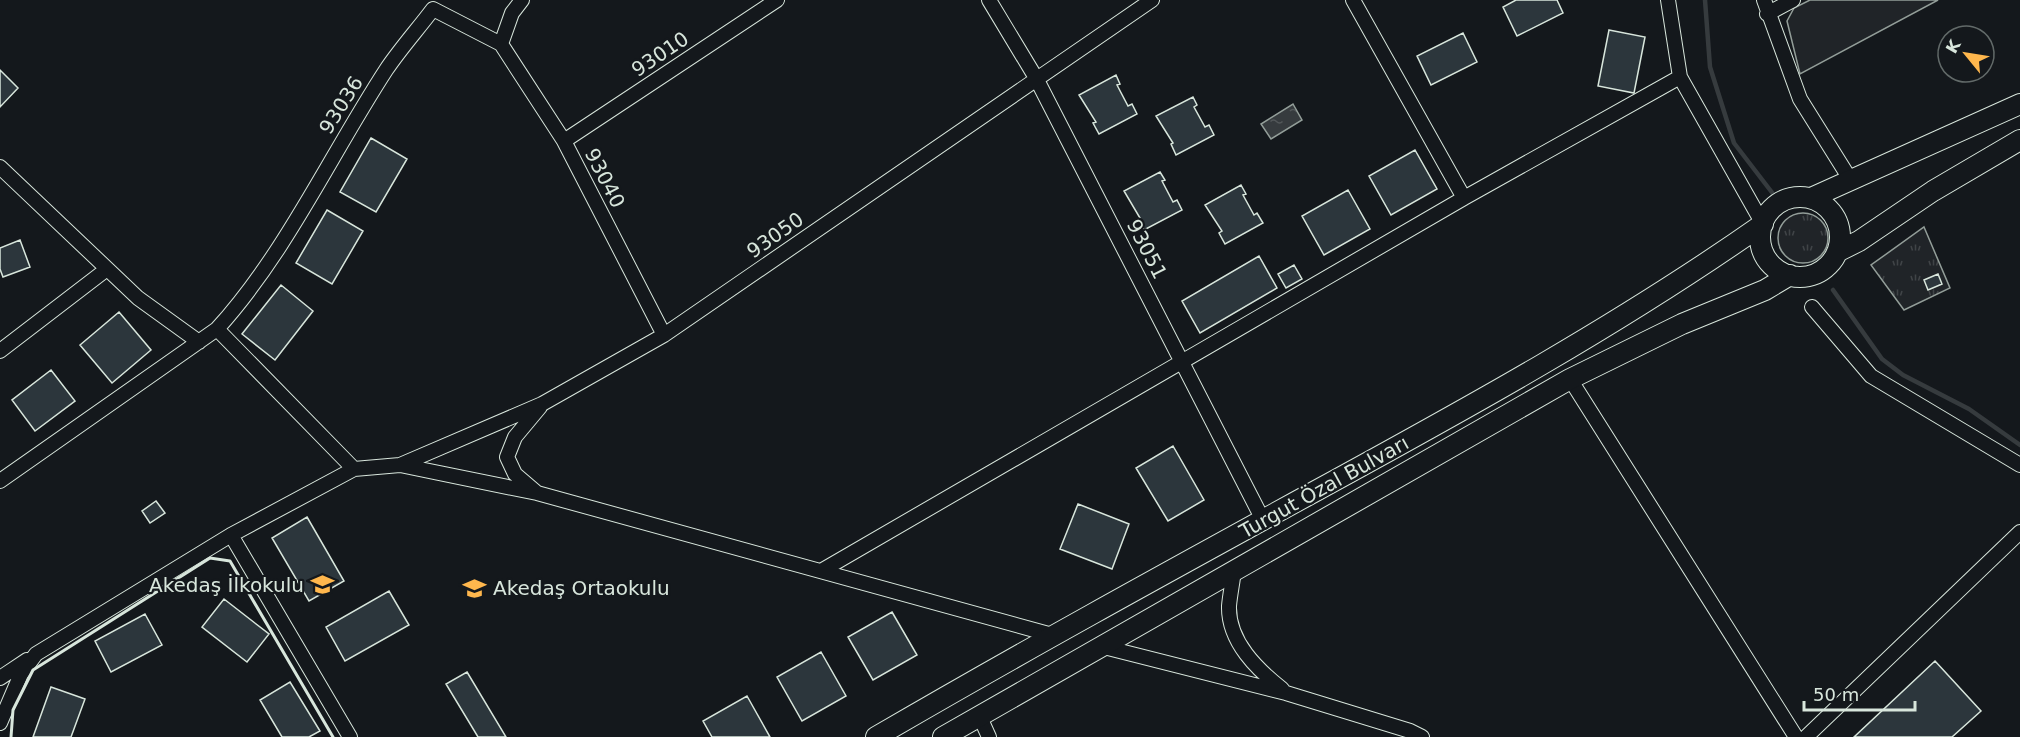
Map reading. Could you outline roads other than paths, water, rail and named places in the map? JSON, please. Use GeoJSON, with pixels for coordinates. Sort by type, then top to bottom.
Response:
{"type":"FeatureCollection","features":[{"type":"Feature","properties":{"kind":"main road","name":"Turgut Özal Bulvarı"},"geometry":{"type":"LineString","coordinates":[[876,737],[1519,379],[1647,303],[1763,224],[1777,204],[1799,197],[1811,198],[2020,104]]}},
{"type":"Feature","properties":{"kind":"main road","name":"Turgut Özal Bulvarı"},"geometry":{"type":"LineString","coordinates":[[943,737],[1570,379],[1682,324],[1764,290],[1790,275],[1812,275],[1831,262],[1837,252],[1859,241],[1924,197],[2020,140]]}},
{"type":"Feature","properties":{"kind":"main road"},"geometry":{"type":"LineString","coordinates":[[1811,198],[1823,204],[1833,214],[1839,226],[1840,239],[1837,252]]}},
{"type":"Feature","properties":{"kind":"main road"},"geometry":{"type":"LineString","coordinates":[[1763,224],[1761,243],[1768,261],[1778,270],[1790,275]]}},
{"type":"Feature","properties":{"kind":"street"},"geometry":{"type":"LineString","coordinates":[[501,44],[512,13],[522,0]]}},
{"type":"Feature","properties":{"kind":"street","name":"93010"},"geometry":{"type":"LineString","coordinates":[[564,141],[777,0]]}},
{"type":"Feature","properties":{"kind":"street","name":"93051"},"geometry":{"type":"LineString","coordinates":[[989,0],[1036,78],[1263,520]]}},
{"type":"Feature","properties":{"kind":"street","name":"93050"},"geometry":{"type":"LineString","coordinates":[[400,465],[542,404],[664,335],[1152,0]]}},
{"type":"Feature","properties":{"kind":"street"},"geometry":{"type":"LineString","coordinates":[[1353,0],[1464,198]]}},
{"type":"Feature","properties":{"kind":"street"},"geometry":{"type":"LineString","coordinates":[[1668,0],[1680,77],[1763,224]]}},
{"type":"Feature","properties":{"kind":"street"},"geometry":{"type":"LineString","coordinates":[[1764,0],[1767,14],[1800,99],[1850,179]]}},
{"type":"Feature","properties":{"kind":"street"},"geometry":{"type":"LineString","coordinates":[[1767,14],[1793,0]]}},
{"type":"Feature","properties":{"kind":"street","name":"93036"},"geometry":{"type":"LineString","coordinates":[[0,481],[217,329],[235,310],[273,256],[387,68],[436,4],[501,44]]}},
{"type":"Feature","properties":{"kind":"street","name":"93040"},"geometry":{"type":"LineString","coordinates":[[501,44],[564,141],[664,335]]}},
{"type":"Feature","properties":{"kind":"street"},"geometry":{"type":"LineString","coordinates":[[821,571],[1464,198],[1680,77]]}},
{"type":"Feature","properties":{"kind":"street"},"geometry":{"type":"LineString","coordinates":[[0,167],[138,298],[199,342]]}},
{"type":"Feature","properties":{"kind":"street"},"geometry":{"type":"LineString","coordinates":[[0,351],[108,269]]}},
{"type":"Feature","properties":{"kind":"street"},"geometry":{"type":"LineString","coordinates":[[1812,307],[1871,376],[2020,465]]}},
{"type":"Feature","properties":{"kind":"street"},"geometry":{"type":"LineString","coordinates":[[217,329],[354,469]]}},
{"type":"Feature","properties":{"kind":"street"},"geometry":{"type":"LineString","coordinates":[[1570,379],[1796,737]]}},
{"type":"Feature","properties":{"kind":"street"},"geometry":{"type":"LineString","coordinates":[[537,494],[515,474],[507,457],[515,437],[542,404]]}},
{"type":"Feature","properties":{"kind":"street"},"geometry":{"type":"LineString","coordinates":[[0,678],[231,535],[354,469],[400,465],[537,494],[1056,636]]}},
{"type":"Feature","properties":{"kind":"street"},"geometry":{"type":"LineString","coordinates":[[1806,737],[2020,532]]}},
{"type":"Feature","properties":{"kind":"street"},"geometry":{"type":"LineString","coordinates":[[231,535],[350,737]]}},
{"type":"Feature","properties":{"kind":"street"},"geometry":{"type":"LineString","coordinates":[[1234,569],[1229,608],[1238,639],[1255,668],[1287,693]]}},
{"type":"Feature","properties":{"kind":"street"},"geometry":{"type":"LineString","coordinates":[[1100,646],[1287,693],[1410,731],[1422,737]]}},
{"type":"Feature","properties":{"kind":"street"},"geometry":{"type":"LineString","coordinates":[[0,723],[21,674],[36,654]]}},
{"type":"Feature","properties":{"kind":"street"},"geometry":{"type":"LineString","coordinates":[[980,717],[989,737]]}},
{"type":"Feature","properties":{"kind":"water"},"geometry":{"type":"Polygon","coordinates":[[[1293,104],[1302,120],[1271,139],[1261,124],[1293,104]]]}},
{"type":"Feature","properties":{"kind":"waterway"},"geometry":{"type":"LineString","coordinates":[[1705,0],[1710,67],[1734,143],[1777,199]]}},
{"type":"Feature","properties":{"kind":"waterway"},"geometry":{"type":"LineString","coordinates":[[1833,290],[1882,359],[1903,375],[1969,409],[2020,445]]}},
{"type":"Feature","properties":{"kind":"place","name":"Akedaş İlkokulu"},"geometry":{"type":"Point","coordinates":[322,585]}},
{"type":"Feature","properties":{"kind":"place","name":"Akedaş Ortaokulu"},"geometry":{"type":"Point","coordinates":[475,588]}}]}
